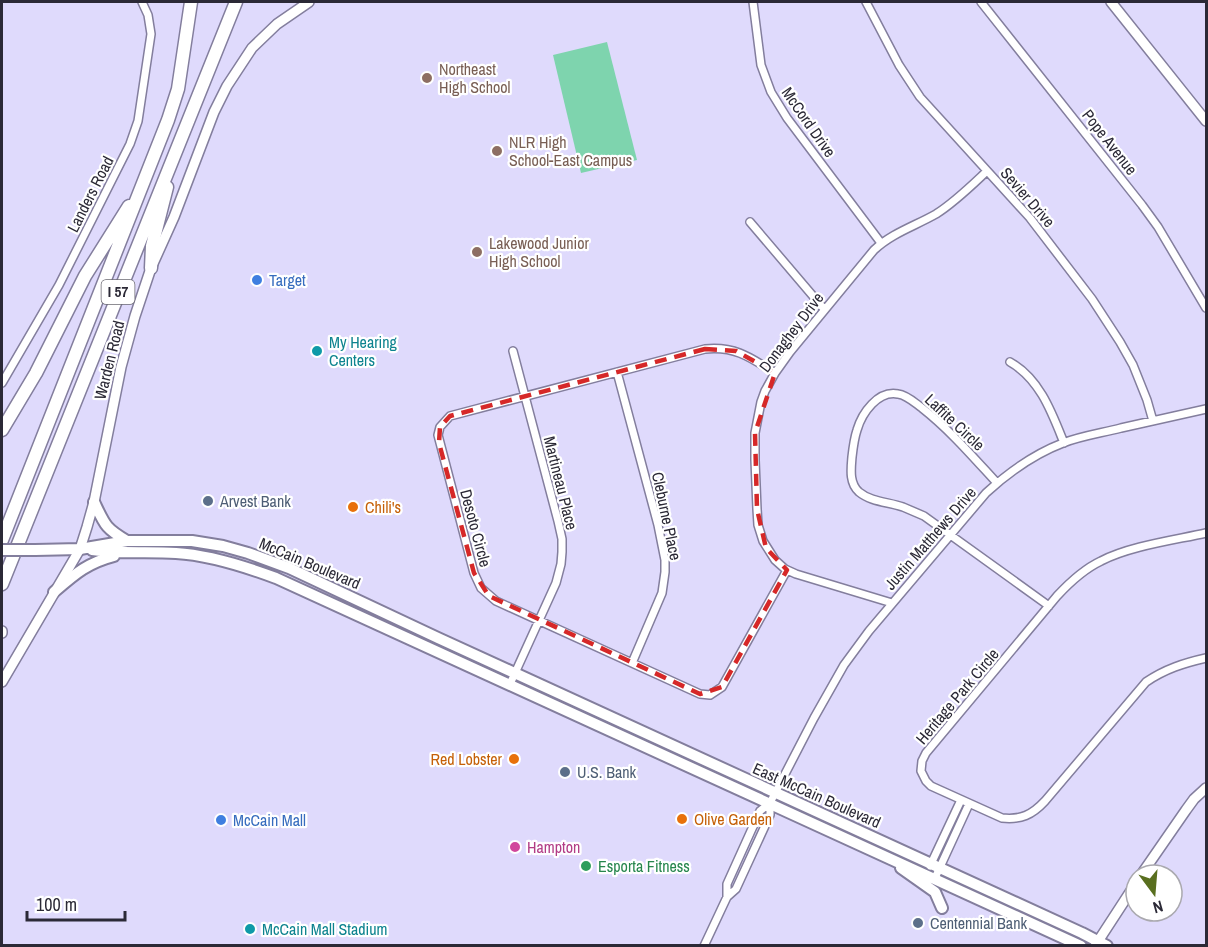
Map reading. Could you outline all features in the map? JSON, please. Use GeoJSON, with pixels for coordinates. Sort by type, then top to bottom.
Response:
{"type":"FeatureCollection","features":[{"type":"Feature","properties":{"kind":"highway","name":"I 57"},"geometry":{"type":"LineString","coordinates":[[2,540],[168,120],[178,89],[191,2]]}},
{"type":"Feature","properties":{"kind":"highway","name":"I 57"},"geometry":{"type":"LineString","coordinates":[[2,584],[236,2]]}},
{"type":"Feature","properties":{"kind":"highway"},"geometry":{"type":"LineString","coordinates":[[151,268],[152,246],[177,148]]}},
{"type":"Feature","properties":{"kind":"highway"},"geometry":{"type":"LineString","coordinates":[[2,430],[36,374],[85,276],[144,182]]}},
{"type":"Feature","properties":{"kind":"main road"},"geometry":{"type":"LineString","coordinates":[[94,502],[109,530],[127,541]]}},
{"type":"Feature","properties":{"kind":"main road","name":"McCain Boulevard"},"geometry":{"type":"LineString","coordinates":[[2,550],[80,549],[127,541],[175,540],[208,543],[240,550],[289,568],[515,673]]}},
{"type":"Feature","properties":{"kind":"main road","name":"McCain Boulevard"},"geometry":{"type":"LineString","coordinates":[[80,549],[112,553],[176,553],[224,560],[276,578],[510,684]]}},
{"type":"Feature","properties":{"kind":"main road"},"geometry":{"type":"LineString","coordinates":[[54,592],[83,568],[102,559],[124,553]]}},
{"type":"Feature","properties":{"kind":"main road","name":"East McCain Boulevard"},"geometry":{"type":"LineString","coordinates":[[515,673],[887,856],[933,871],[1081,945]]}},
{"type":"Feature","properties":{"kind":"main road","name":"East McCain Boulevard"},"geometry":{"type":"LineString","coordinates":[[510,684],[1100,944]]}},
{"type":"Feature","properties":{"kind":"main road"},"geometry":{"type":"LineString","coordinates":[[887,856],[936,892],[942,908]]}},
{"type":"Feature","properties":{"kind":"street","name":"Landers Road"},"geometry":{"type":"LineString","coordinates":[[2,383],[59,285],[130,144],[138,121],[151,34],[148,15],[142,2]]}},
{"type":"Feature","properties":{"kind":"street","name":"Warden Road"},"geometry":{"type":"LineString","coordinates":[[2,682],[80,549],[94,502],[121,367],[151,268],[174,217],[211,121],[238,67],[264,35],[309,2]]}},
{"type":"Feature","properties":{"kind":"street","name":"McCord Drive"},"geometry":{"type":"LineString","coordinates":[[753,2],[761,65],[771,92],[787,118],[881,243]]}},
{"type":"Feature","properties":{"kind":"street","name":"Sevier Drive"},"geometry":{"type":"LineString","coordinates":[[866,2],[890,50],[909,81],[936,116],[1030,218],[1105,318],[1133,365],[1154,421]]}},
{"type":"Feature","properties":{"kind":"street","name":"Pope Avenue"},"geometry":{"type":"LineString","coordinates":[[981,2],[1142,205],[1158,227],[1206,308]]}},
{"type":"Feature","properties":{"kind":"street"},"geometry":{"type":"LineString","coordinates":[[1111,2],[1206,121]]}},
{"type":"Feature","properties":{"kind":"street","name":"Donaghey Drive"},"geometry":{"type":"LineString","coordinates":[[892,603],[796,574],[775,560],[766,548],[760,534],[755,460],[755,433],[761,402],[774,373],[859,266],[881,243],[945,208],[987,171]]}},
{"type":"Feature","properties":{"kind":"street"},"geometry":{"type":"LineString","coordinates":[[750,222],[824,309]]}},
{"type":"Feature","properties":{"kind":"street","name":"Desoto Circle"},"geometry":{"type":"LineString","coordinates":[[774,373],[746,355],[726,348],[712,348],[450,416],[443,422],[438,435],[481,588],[496,601],[700,694],[710,694],[722,687],[787,570]]}},
{"type":"Feature","properties":{"kind":"street","name":"Martineau Place"},"geometry":{"type":"LineString","coordinates":[[510,684],[556,583],[561,564],[562,540],[513,351]]}},
{"type":"Feature","properties":{"kind":"street"},"geometry":{"type":"LineString","coordinates":[[1010,362],[1025,372],[1034,383],[1047,403],[1064,443]]}},
{"type":"Feature","properties":{"kind":"street","name":"Cleburne Place"},"geometry":{"type":"LineString","coordinates":[[617,372],[658,525],[665,560],[664,585],[658,604],[632,663]]}},
{"type":"Feature","properties":{"kind":"street","name":"Laffite Circle"},"geometry":{"type":"LineString","coordinates":[[997,483],[943,424],[904,396],[883,395],[865,412],[860,422],[855,437],[851,473],[857,490],[868,498],[903,507],[924,516],[1049,606]]}},
{"type":"Feature","properties":{"kind":"street","name":"Justin Matthews Drive"},"geometry":{"type":"LineString","coordinates":[[704,945],[727,897],[736,889],[770,815],[773,798],[844,665],[869,631],[980,499],[1020,466],[1039,454],[1064,443],[1206,409]]}},
{"type":"Feature","properties":{"kind":"street","name":"Heritage Park Circle"},"geometry":{"type":"LineString","coordinates":[[1206,533],[1129,550],[1101,561],[1075,578],[926,753],[922,760],[921,771],[931,786],[1002,819],[1019,819],[1030,815],[1045,801],[1146,682],[1164,670],[1206,658]]}},
{"type":"Feature","properties":{"kind":"street"},"geometry":{"type":"LineString","coordinates":[[1150,863],[1186,810],[1206,788]]}},
{"type":"Feature","properties":{"kind":"street"},"geometry":{"type":"LineString","coordinates":[[933,871],[961,800]]}},
{"type":"Feature","properties":{"kind":"street"},"geometry":{"type":"LineString","coordinates":[[933,871],[969,804]]}},
{"type":"Feature","properties":{"kind":"street"},"geometry":{"type":"LineString","coordinates":[[1100,944],[1124,903]]}},
{"type":"Feature","properties":{"kind":"highlighted area"},"geometry":{"type":"Polygon","coordinates":[[[705,349],[736,351],[775,373],[755,433],[757,509],[766,548],[787,570],[722,687],[700,694],[489,596],[474,573],[439,443],[440,427],[450,416],[705,349]]]}},
{"type":"Feature","properties":{"kind":"green space"},"geometry":{"type":"Polygon","coordinates":[[[607,42],[637,160],[581,173],[553,55],[607,42]]]}},
{"type":"Feature","properties":{"kind":"place","name":"Northeast High School"},"geometry":{"type":"Point","coordinates":[427,78]}},
{"type":"Feature","properties":{"kind":"place","name":"NLR High School-East Campus"},"geometry":{"type":"Point","coordinates":[497,151]}},
{"type":"Feature","properties":{"kind":"place","name":"Lakewood Junior High School"},"geometry":{"type":"Point","coordinates":[477,252]}},
{"type":"Feature","properties":{"kind":"place","name":"Target"},"geometry":{"type":"Point","coordinates":[257,280]}},
{"type":"Feature","properties":{"kind":"place","name":"My Hearing Centers"},"geometry":{"type":"Point","coordinates":[317,351]}},
{"type":"Feature","properties":{"kind":"place","name":"Arvest Bank"},"geometry":{"type":"Point","coordinates":[208,501]}},
{"type":"Feature","properties":{"kind":"place","name":"Chili's"},"geometry":{"type":"Point","coordinates":[353,507]}},
{"type":"Feature","properties":{"kind":"place","name":"Red Lobster"},"geometry":{"type":"Point","coordinates":[514,759]}},
{"type":"Feature","properties":{"kind":"place","name":"U.S. Bank"},"geometry":{"type":"Point","coordinates":[565,772]}},
{"type":"Feature","properties":{"kind":"place","name":"Olive Garden"},"geometry":{"type":"Point","coordinates":[682,819]}},
{"type":"Feature","properties":{"kind":"place","name":"McCain Mall"},"geometry":{"type":"Point","coordinates":[221,820]}},
{"type":"Feature","properties":{"kind":"place","name":"Hampton"},"geometry":{"type":"Point","coordinates":[515,847]}},
{"type":"Feature","properties":{"kind":"place","name":"Esporta Fitness"},"geometry":{"type":"Point","coordinates":[586,866]}},
{"type":"Feature","properties":{"kind":"place","name":"Centennial Bank"},"geometry":{"type":"Point","coordinates":[918,923]}},
{"type":"Feature","properties":{"kind":"place","name":"McCain Mall Stadium"},"geometry":{"type":"Point","coordinates":[250,929]}}]}
